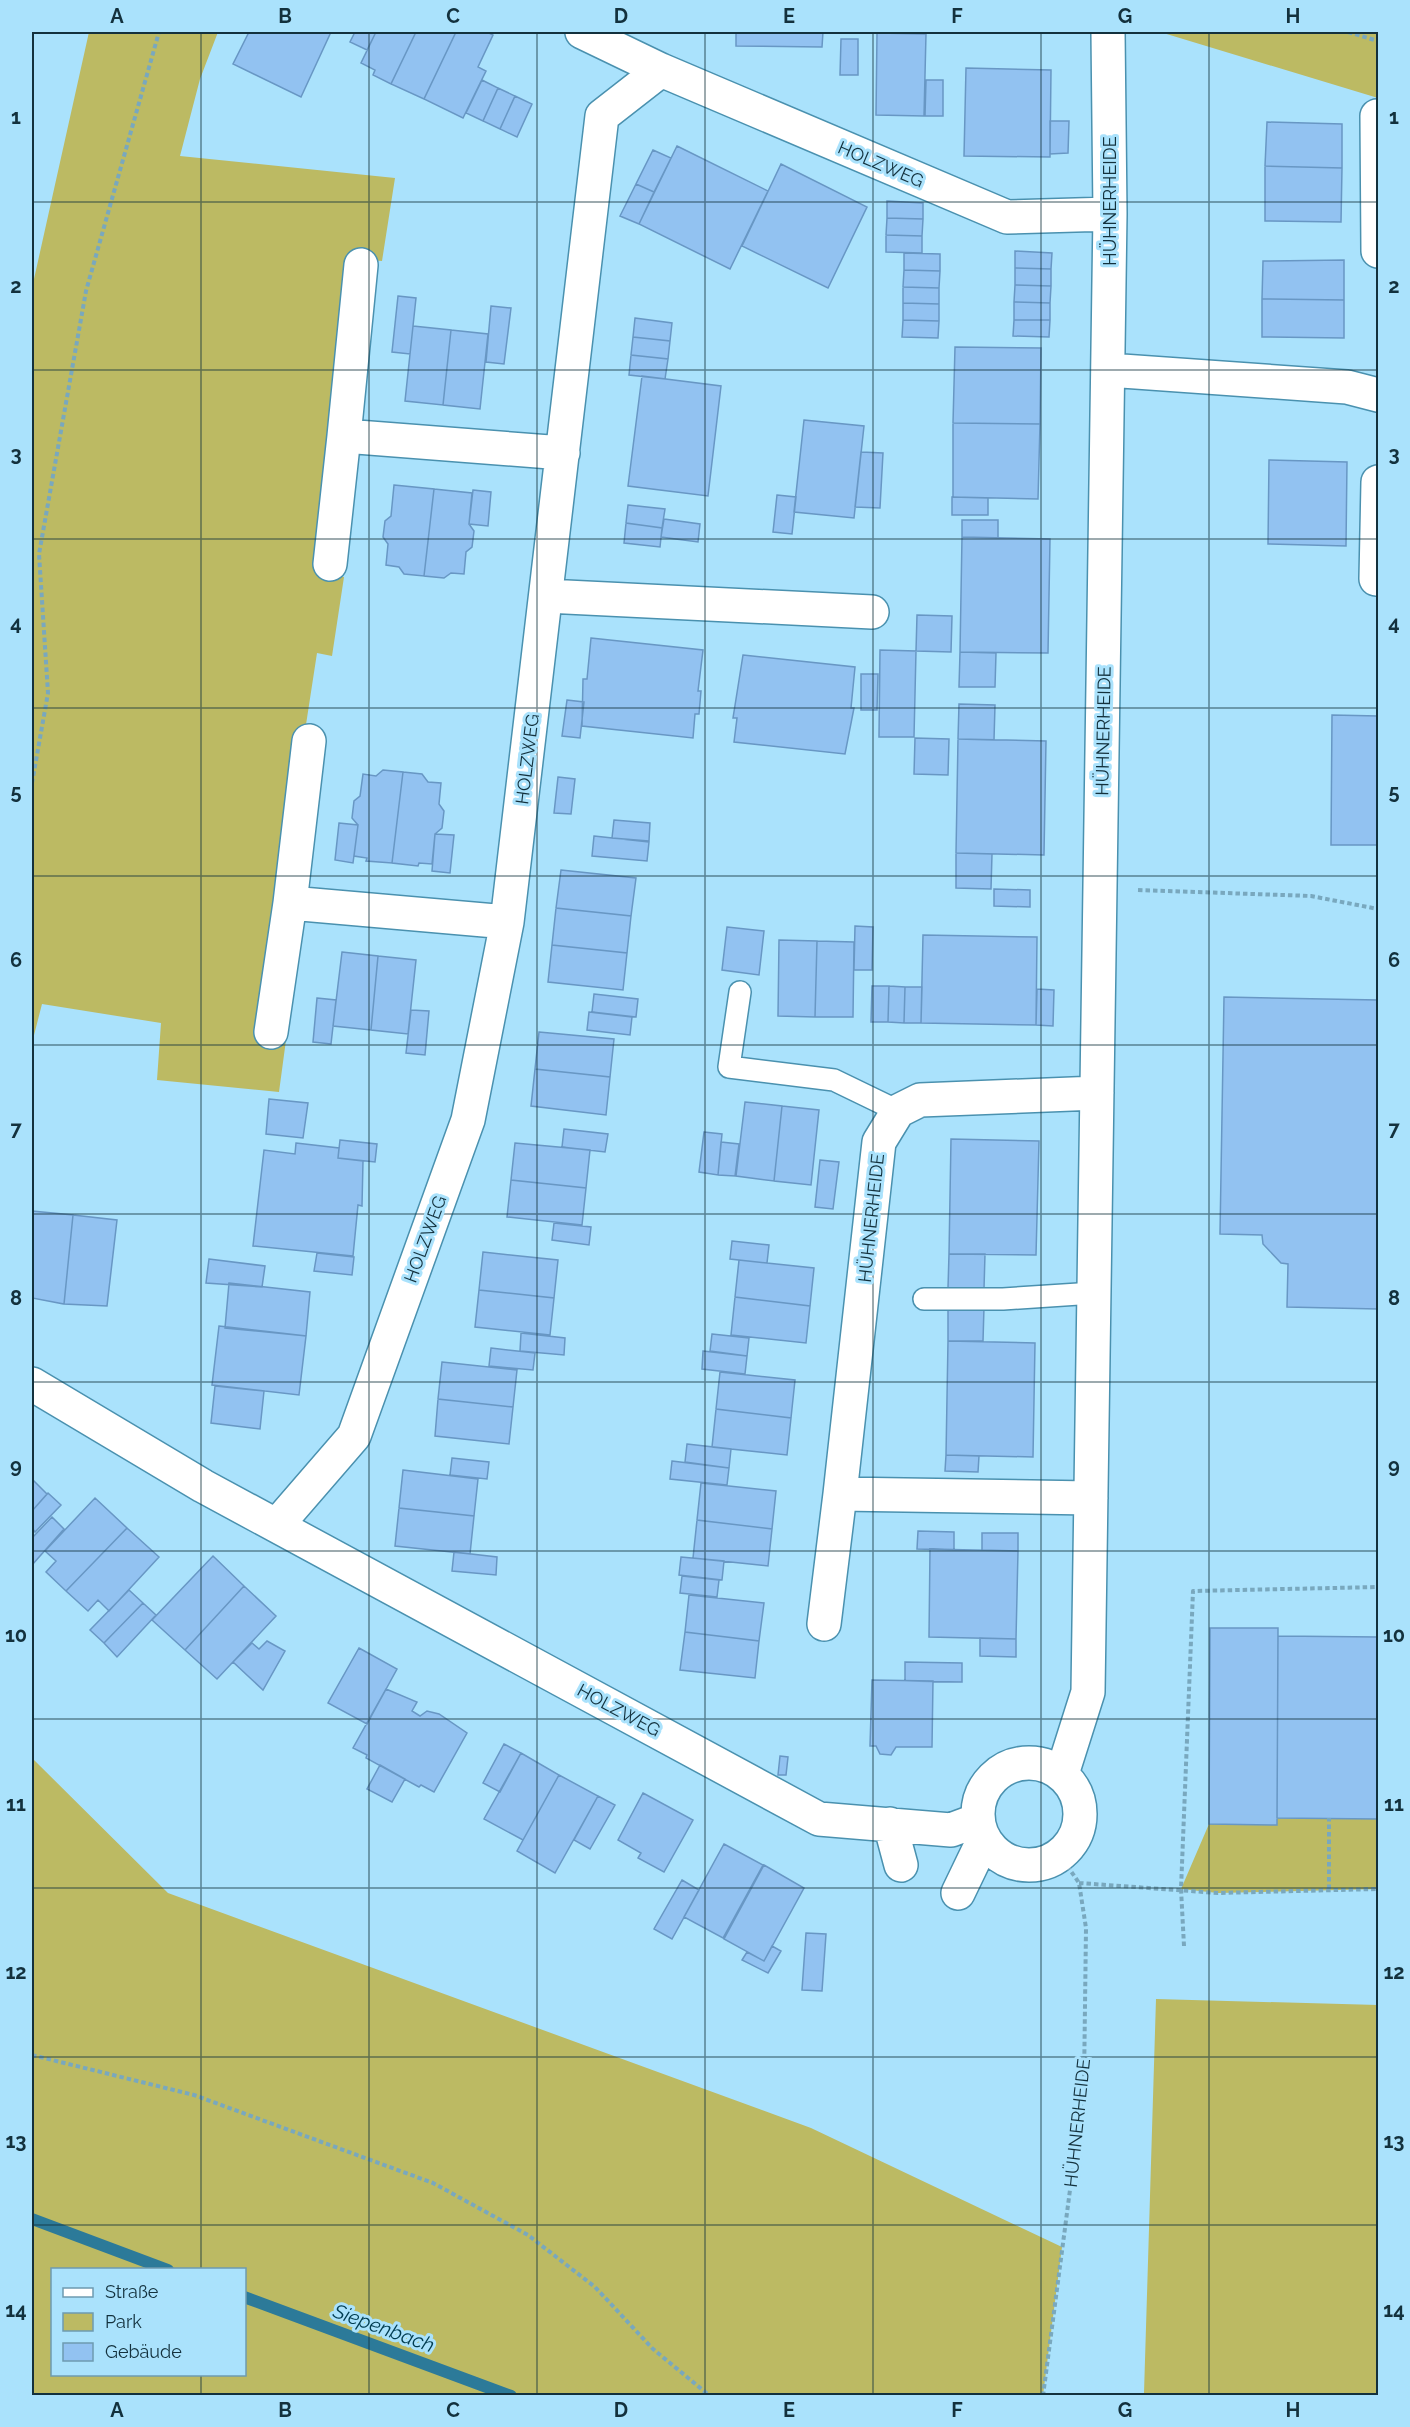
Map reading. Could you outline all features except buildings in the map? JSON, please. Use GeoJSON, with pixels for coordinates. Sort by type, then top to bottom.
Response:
{"type":"FeatureCollection","features":[{"type":"Feature","properties":{"kind":"street","name":"HOLZWEG"},"geometry":{"type":"LineString","coordinates":[[582,32],[661,70],[1007,217],[1110,214]]}},
{"type":"Feature","properties":{"kind":"street","name":"HÜHNERHEIDE"},"geometry":{"type":"LineString","coordinates":[[1062,1774],[1088,1692],[1110,214],[1108,32]]}},
{"type":"Feature","properties":{"kind":"street","name":"HOLZWEG"},"geometry":{"type":"LineString","coordinates":[[277,1526],[354,1436],[468,1120],[507,922],[602,116],[661,70]]}},
{"type":"Feature","properties":{"kind":"street"},"geometry":{"type":"LineString","coordinates":[[1377,116],[1378,251]]}},
{"type":"Feature","properties":{"kind":"street"},"geometry":{"type":"LineString","coordinates":[[330,564],[361,265]]}},
{"type":"Feature","properties":{"kind":"street"},"geometry":{"type":"LineString","coordinates":[[1108,369],[1347,387],[1378,395]]}},
{"type":"Feature","properties":{"kind":"street"},"geometry":{"type":"LineString","coordinates":[[344,436],[563,453]]}},
{"type":"Feature","properties":{"kind":"street"},"geometry":{"type":"LineString","coordinates":[[1376,579],[1378,482]]}},
{"type":"Feature","properties":{"kind":"street"},"geometry":{"type":"LineString","coordinates":[[546,596],[872,612]]}},
{"type":"Feature","properties":{"kind":"street"},"geometry":{"type":"LineString","coordinates":[[271,1032],[290,903],[309,741]]}},
{"type":"Feature","properties":{"kind":"street"},"geometry":{"type":"LineString","coordinates":[[290,903],[507,922]]}},
{"type":"Feature","properties":{"kind":"street"},"geometry":{"type":"LineString","coordinates":[[898,1111],[920,1101],[1097,1093]]}},
{"type":"Feature","properties":{"kind":"street","name":"HÜHNERHEIDE"},"geometry":{"type":"LineString","coordinates":[[824,1624],[879,1142],[898,1111]]}},
{"type":"Feature","properties":{"kind":"street","name":"HOLZWEG"},"geometry":{"type":"LineString","coordinates":[[32,1384],[203,1486],[819,1819],[951,1830],[981,1830]]}},
{"type":"Feature","properties":{"kind":"street"},"geometry":{"type":"LineString","coordinates":[[840,1494],[1091,1498]]}},
{"type":"Feature","properties":{"kind":"street"},"geometry":{"type":"LineString","coordinates":[[958,1893],[981,1830],[980,1800],[989,1782],[1004,1769],[1023,1763],[1044,1765],[1062,1774],[1074,1789],[1081,1809],[1079,1829],[1070,1847],[1054,1860],[1035,1866],[1015,1864],[997,1855],[981,1830]]}},
{"type":"Feature","properties":{"kind":"street"},"geometry":{"type":"LineString","coordinates":[[890,1824],[901,1864]]}},
{"type":"Feature","properties":{"kind":"lane"},"geometry":{"type":"LineString","coordinates":[[740,992],[729,1067],[834,1080],[898,1111]]}},
{"type":"Feature","properties":{"kind":"lane"},"geometry":{"type":"LineString","coordinates":[[924,1299],[1003,1299],[1094,1293]]}},
{"type":"Feature","properties":{"kind":"path"},"geometry":{"type":"LineString","coordinates":[[32,783],[48,693],[39,554],[86,291],[159,32]]}},
{"type":"Feature","properties":{"kind":"path"},"geometry":{"type":"LineString","coordinates":[[1348,32],[1378,41]]}},
{"type":"Feature","properties":{"kind":"path"},"geometry":{"type":"LineString","coordinates":[[1100,889],[1311,896],[1378,909]]}},
{"type":"Feature","properties":{"kind":"path"},"geometry":{"type":"LineString","coordinates":[[1184,1946],[1181,1889],[1193,1591],[1378,1587]]}},
{"type":"Feature","properties":{"kind":"path"},"geometry":{"type":"LineString","coordinates":[[1329,1818],[1329,1889]]}},
{"type":"Feature","properties":{"kind":"path","name":"HÜHNERHEIDE"},"geometry":{"type":"LineString","coordinates":[[1043,2396],[1084,2083],[1086,1928],[1079,1882],[1060,1855]]}},
{"type":"Feature","properties":{"kind":"path"},"geometry":{"type":"LineString","coordinates":[[1079,1882],[1218,1893],[1378,1889]]}},
{"type":"Feature","properties":{"kind":"path"},"geometry":{"type":"LineString","coordinates":[[32,2055],[194,2095],[433,2183],[528,2235],[595,2287],[652,2349],[710,2396]]}},
{"type":"Feature","properties":{"kind":"green space"},"geometry":{"type":"Polygon","coordinates":[[[89,32],[218,32],[200,79],[180,156],[395,178],[382,261],[346,258],[332,400],[321,573],[344,577],[332,656],[317,653],[258,1037],[286,1040],[279,1092],[157,1080],[161,1023],[42,1004],[32,1043],[32,288],[89,32]]]}},
{"type":"Feature","properties":{"kind":"green space"},"geometry":{"type":"Polygon","coordinates":[[[1160,32],[1378,32],[1378,98],[1160,32]]]}},
{"type":"Feature","properties":{"kind":"green space"},"geometry":{"type":"Polygon","coordinates":[[[32,1758],[168,1893],[811,2128],[1062,2247],[1043,2395],[32,2395],[32,1758]]]}},
{"type":"Feature","properties":{"kind":"green space"},"geometry":{"type":"Polygon","coordinates":[[[1277,1818],[1378,1819],[1378,1889],[1218,1893],[1181,1889],[1209,1824],[1276,1825],[1277,1818]]]}},
{"type":"Feature","properties":{"kind":"green space"},"geometry":{"type":"Polygon","coordinates":[[[1156,1999],[1378,2005],[1378,2395],[1144,2393],[1156,1999]]]}},
{"type":"Feature","properties":{"kind":"waterway","name":"Siepenbach"},"geometry":{"type":"LineString","coordinates":[[32,2219],[163,2268]]}},
{"type":"Feature","properties":{"kind":"waterway","name":"Siepenbach"},"geometry":{"type":"LineString","coordinates":[[246,2298],[511,2396]]}}]}
